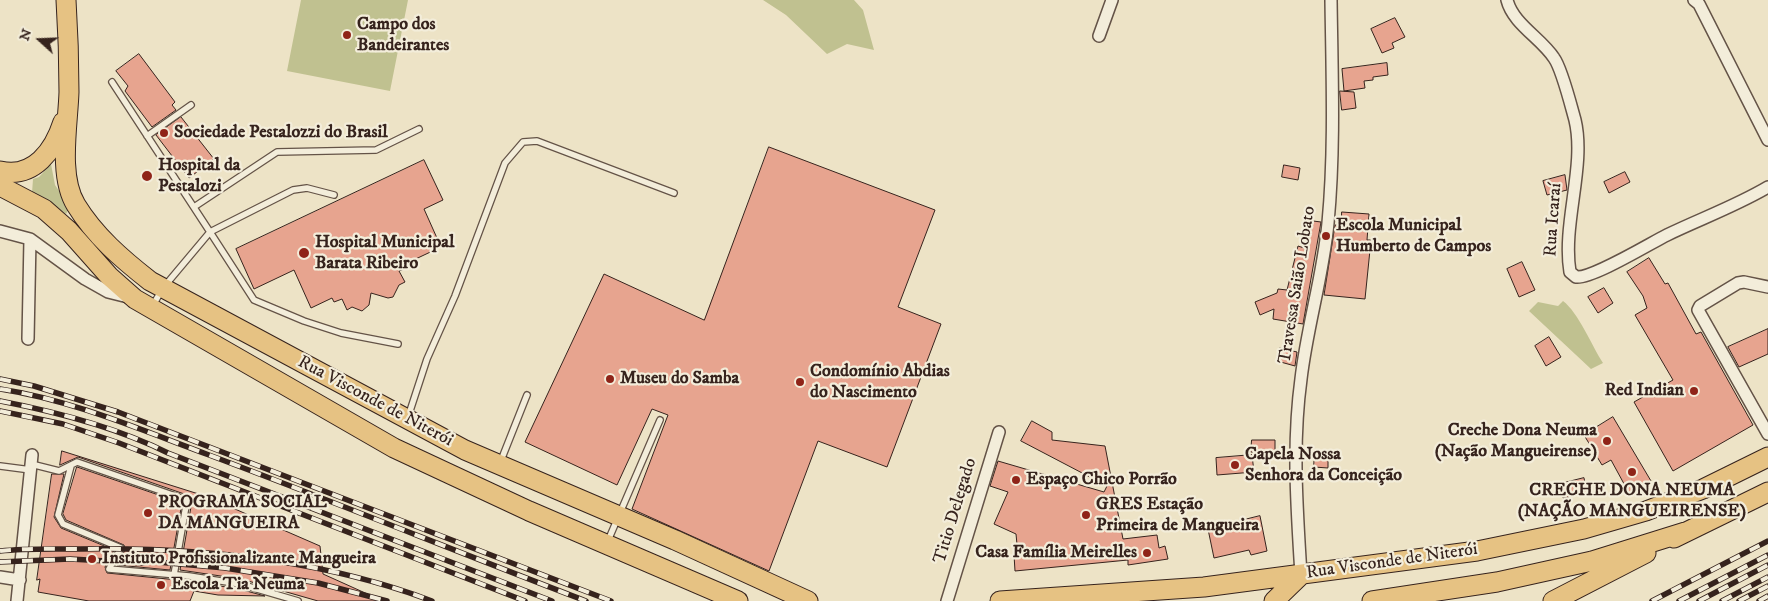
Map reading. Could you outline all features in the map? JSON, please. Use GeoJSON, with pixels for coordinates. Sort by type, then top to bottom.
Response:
{"type":"FeatureCollection","features":[{"type":"Feature","properties":{"kind":"main road"},"geometry":{"type":"LineString","coordinates":[[0,171],[9,174],[26,170],[45,158],[63,124],[69,91],[66,0]]}},
{"type":"Feature","properties":{"kind":"main road","name":"Rua Visconde de Niterói"},"geometry":{"type":"LineString","coordinates":[[69,91],[66,172],[75,204],[126,264],[163,288],[447,441],[808,601]]}},
{"type":"Feature","properties":{"kind":"main road","name":"Rua Visconde de Niterói"},"geometry":{"type":"LineString","coordinates":[[0,186],[50,214],[70,231],[109,276],[143,303],[394,448],[607,545],[738,601]]}},
{"type":"Feature","properties":{"kind":"main road"},"geometry":{"type":"LineString","coordinates":[[394,448],[407,419]]}},
{"type":"Feature","properties":{"kind":"main road"},"geometry":{"type":"LineString","coordinates":[[431,466],[447,441]]}},
{"type":"Feature","properties":{"kind":"main road","name":"Rua Visconde de Niterói"},"geometry":{"type":"LineString","coordinates":[[1000,601],[1204,587],[1477,551],[1584,529],[1646,510],[1765,464]]}},
{"type":"Feature","properties":{"kind":"main road"},"geometry":{"type":"LineString","coordinates":[[1554,601],[1685,532],[1768,492]]}},
{"type":"Feature","properties":{"kind":"main road"},"geometry":{"type":"LineString","coordinates":[[1372,601],[1497,582],[1592,561],[1685,532]]}},
{"type":"Feature","properties":{"kind":"main road"},"geometry":{"type":"LineString","coordinates":[[1274,601],[1301,575]]}},
{"type":"Feature","properties":{"kind":"street"},"geometry":{"type":"LineString","coordinates":[[1099,36],[1112,0]]}},
{"type":"Feature","properties":{"kind":"street","name":"Travessa Saião Lobato"},"geometry":{"type":"LineString","coordinates":[[1301,575],[1295,476],[1296,435],[1301,378],[1318,292],[1328,225],[1332,169],[1331,0]]}},
{"type":"Feature","properties":{"kind":"street","name":"Rua Icaraí"},"geometry":{"type":"LineString","coordinates":[[1507,0],[1511,13],[1556,60],[1575,121],[1576,164],[1568,240],[1570,272],[1576,277],[1582,278],[1591,274],[1768,187]]}},
{"type":"Feature","properties":{"kind":"street"},"geometry":{"type":"LineString","coordinates":[[1694,0],[1699,4],[1768,140]]}},
{"type":"Feature","properties":{"kind":"street"},"geometry":{"type":"LineString","coordinates":[[0,231],[30,239],[85,279],[108,292],[143,303]]}},
{"type":"Feature","properties":{"kind":"street"},"geometry":{"type":"LineString","coordinates":[[28,339],[30,239]]}},
{"type":"Feature","properties":{"kind":"street"},"geometry":{"type":"LineString","coordinates":[[1768,287],[1744,282],[1738,283],[1700,306],[1700,316],[1768,434]]}},
{"type":"Feature","properties":{"kind":"street","name":"Titio Delegado"},"geometry":{"type":"LineString","coordinates":[[947,601],[999,432]]}},
{"type":"Feature","properties":{"kind":"street"},"geometry":{"type":"LineString","coordinates":[[21,600],[20,580],[31,463]]}},
{"type":"Feature","properties":{"kind":"street"},"geometry":{"type":"LineString","coordinates":[[0,577],[20,580]]}},
{"type":"Feature","properties":{"kind":"lane"},"geometry":{"type":"LineString","coordinates":[[112,82],[254,300],[304,321],[342,332],[398,344]]}},
{"type":"Feature","properties":{"kind":"lane"},"geometry":{"type":"LineString","coordinates":[[147,136],[191,105]]}},
{"type":"Feature","properties":{"kind":"lane"},"geometry":{"type":"LineString","coordinates":[[194,207],[277,152],[376,150],[419,128]]}},
{"type":"Feature","properties":{"kind":"lane"},"geometry":{"type":"LineString","coordinates":[[407,419],[427,359],[455,296],[506,163],[523,142],[537,141],[546,144],[674,193]]}},
{"type":"Feature","properties":{"kind":"lane"},"geometry":{"type":"LineString","coordinates":[[143,303],[163,288],[210,232],[293,190],[307,188],[334,195]]}},
{"type":"Feature","properties":{"kind":"lane"},"geometry":{"type":"LineString","coordinates":[[499,465],[528,395]]}},
{"type":"Feature","properties":{"kind":"lane"},"geometry":{"type":"LineString","coordinates":[[607,545],[660,420]]}},
{"type":"Feature","properties":{"kind":"lane"},"geometry":{"type":"LineString","coordinates":[[0,466],[31,463],[59,470],[77,462],[187,500],[174,575]]}},
{"type":"Feature","properties":{"kind":"lane"},"geometry":{"type":"LineString","coordinates":[[70,466],[58,515],[63,524],[121,548],[109,569],[240,584],[298,601]]}},
{"type":"Feature","properties":{"kind":"green space","name":"Campo dos Bandeirantes"},"geometry":{"type":"Polygon","coordinates":[[[301,0],[408,0],[390,91],[287,71],[301,0]]]}},
{"type":"Feature","properties":{"kind":"green space"},"geometry":{"type":"Polygon","coordinates":[[[763,0],[854,0],[863,10],[874,50],[847,44],[827,54],[786,15],[763,0]]]}},
{"type":"Feature","properties":{"kind":"green space"},"geometry":{"type":"Polygon","coordinates":[[[51,164],[55,185],[70,207],[66,214],[45,198],[32,193],[33,179],[39,177],[51,164]]]}},
{"type":"Feature","properties":{"kind":"green space"},"geometry":{"type":"Polygon","coordinates":[[[1563,301],[1574,313],[1603,363],[1591,369],[1529,311],[1538,302],[1558,306],[1563,301]]]}},
{"type":"Feature","properties":{"kind":"building"},"geometry":{"type":"Polygon","coordinates":[[[1395,18],[1405,37],[1392,43],[1394,48],[1382,53],[1371,29],[1395,18]]]}},
{"type":"Feature","properties":{"kind":"building"},"geometry":{"type":"Polygon","coordinates":[[[139,54],[175,102],[172,105],[176,110],[152,127],[125,91],[128,86],[116,71],[139,54]]]}},
{"type":"Feature","properties":{"kind":"building"},"geometry":{"type":"Polygon","coordinates":[[[1387,63],[1388,75],[1373,77],[1373,80],[1364,81],[1365,88],[1344,91],[1342,69],[1387,63]]]}},
{"type":"Feature","properties":{"kind":"building"},"geometry":{"type":"Polygon","coordinates":[[[1340,91],[1354,92],[1356,108],[1342,110],[1340,91]]]}},
{"type":"Feature","properties":{"kind":"building"},"geometry":{"type":"Polygon","coordinates":[[[181,117],[214,159],[189,178],[156,135],[181,117]]]}},
{"type":"Feature","properties":{"kind":"building","name":"Condomínio Abdias do Nascimento"},"geometry":{"type":"Polygon","coordinates":[[[769,147],[935,210],[898,307],[941,324],[887,467],[818,441],[769,571],[632,509],[668,415],[652,409],[617,485],[525,442],[604,274],[704,320],[769,147]]]}},
{"type":"Feature","properties":{"kind":"building"},"geometry":{"type":"Polygon","coordinates":[[[424,160],[443,200],[424,209],[441,247],[405,264],[407,268],[399,271],[405,282],[399,285],[393,297],[388,298],[371,293],[369,305],[362,311],[352,307],[347,310],[342,299],[334,302],[332,298],[311,308],[294,270],[254,289],[236,249],[424,160]]]}},
{"type":"Feature","properties":{"kind":"building"},"geometry":{"type":"Polygon","coordinates":[[[1284,165],[1300,168],[1298,180],[1282,177],[1284,165]]]}},
{"type":"Feature","properties":{"kind":"building"},"geometry":{"type":"Polygon","coordinates":[[[1625,172],[1630,182],[1609,193],[1604,182],[1625,172]]]}},
{"type":"Feature","properties":{"kind":"building"},"geometry":{"type":"Polygon","coordinates":[[[1565,175],[1567,190],[1547,195],[1543,181],[1565,175]]]}},
{"type":"Feature","properties":{"kind":"building","name":"Escola Municipal Humberto de Campos"},"geometry":{"type":"Polygon","coordinates":[[[1342,212],[1369,214],[1367,240],[1371,240],[1365,299],[1324,295],[1335,225],[1341,226],[1342,212]]]}},
{"type":"Feature","properties":{"kind":"building"},"geometry":{"type":"Polygon","coordinates":[[[1313,221],[1321,222],[1303,324],[1273,319],[1274,309],[1260,315],[1255,302],[1277,293],[1278,289],[1287,290],[1298,246],[1307,249],[1313,221]]]}},
{"type":"Feature","properties":{"kind":"building","name":"Red Indian"},"geometry":{"type":"Polygon","coordinates":[[[1649,258],[1665,284],[1668,283],[1696,334],[1701,332],[1753,425],[1673,471],[1634,402],[1673,380],[1635,315],[1647,308],[1643,296],[1627,272],[1649,258]]]}},
{"type":"Feature","properties":{"kind":"building"},"geometry":{"type":"Polygon","coordinates":[[[1522,262],[1535,290],[1519,297],[1507,269],[1522,262]]]}},
{"type":"Feature","properties":{"kind":"building"},"geometry":{"type":"Polygon","coordinates":[[[1604,288],[1613,303],[1598,313],[1588,297],[1604,288]]]}},
{"type":"Feature","properties":{"kind":"building"},"geometry":{"type":"Polygon","coordinates":[[[1768,329],[1768,354],[1739,367],[1728,347],[1768,329]]]}},
{"type":"Feature","properties":{"kind":"building"},"geometry":{"type":"Polygon","coordinates":[[[1549,337],[1561,357],[1546,366],[1535,346],[1549,337]]]}},
{"type":"Feature","properties":{"kind":"building"},"geometry":{"type":"Polygon","coordinates":[[[1280,348],[1297,352],[1295,366],[1277,361],[1280,348]]]}},
{"type":"Feature","properties":{"kind":"building"},"geometry":{"type":"Polygon","coordinates":[[[1613,417],[1651,481],[1629,493],[1611,460],[1602,465],[1584,435],[1613,417]]]}},
{"type":"Feature","properties":{"kind":"building"},"geometry":{"type":"Polygon","coordinates":[[[1032,421],[1052,432],[1052,440],[1105,446],[1123,539],[1157,535],[1159,548],[1165,546],[1168,559],[1128,565],[1128,560],[1015,571],[1014,555],[1018,555],[1016,534],[994,524],[1008,492],[990,486],[998,461],[1104,492],[1107,486],[1021,441],[1032,421]]]}},
{"type":"Feature","properties":{"kind":"building"},"geometry":{"type":"Polygon","coordinates":[[[1252,440],[1275,440],[1275,453],[1251,452],[1252,440]]]}},
{"type":"Feature","properties":{"kind":"building"},"geometry":{"type":"Polygon","coordinates":[[[62,451],[205,496],[320,546],[323,574],[383,601],[318,601],[241,579],[180,570],[192,501],[190,496],[78,457],[60,465],[62,451]]]}},
{"type":"Feature","properties":{"kind":"building"},"geometry":{"type":"Polygon","coordinates":[[[1315,451],[1328,451],[1328,468],[1314,467],[1315,451]]]}},
{"type":"Feature","properties":{"kind":"building","name":"Capela Nossa Senhora da Conceição"},"geometry":{"type":"Polygon","coordinates":[[[1252,455],[1254,472],[1217,475],[1216,458],[1252,455]]]}},
{"type":"Feature","properties":{"kind":"building"},"geometry":{"type":"Polygon","coordinates":[[[77,467],[182,503],[170,570],[117,565],[125,550],[124,545],[66,520],[63,514],[77,467]]]}},
{"type":"Feature","properties":{"kind":"building"},"geometry":{"type":"Polygon","coordinates":[[[52,474],[64,474],[54,517],[61,528],[114,550],[105,567],[107,573],[188,581],[239,589],[265,596],[218,595],[194,591],[190,601],[89,601],[38,592],[40,579],[37,580],[52,474]]]}},
{"type":"Feature","properties":{"kind":"building"},"geometry":{"type":"Polygon","coordinates":[[[1584,478],[1587,493],[1563,498],[1560,484],[1584,478]]]}},
{"type":"Feature","properties":{"kind":"building"},"geometry":{"type":"Polygon","coordinates":[[[1260,516],[1267,551],[1251,555],[1249,550],[1214,558],[1208,529],[1260,516]]]}},
{"type":"Feature","properties":{"kind":"railway"},"geometry":{"type":"LineString","coordinates":[[0,379],[34,386],[118,412],[611,601]]}},
{"type":"Feature","properties":{"kind":"railway"},"geometry":{"type":"LineString","coordinates":[[0,389],[53,400],[132,426],[586,601]]}},
{"type":"Feature","properties":{"kind":"railway"},"geometry":{"type":"LineString","coordinates":[[0,401],[64,415],[128,435],[168,453],[552,601]]}},
{"type":"Feature","properties":{"kind":"railway"},"geometry":{"type":"LineString","coordinates":[[0,411],[63,424],[119,443],[525,601]]}},
{"type":"Feature","properties":{"kind":"railway"},"geometry":{"type":"LineString","coordinates":[[1652,601],[1768,541]]}},
{"type":"Feature","properties":{"kind":"railway"},"geometry":{"type":"LineString","coordinates":[[0,551],[20,549],[169,550],[259,559],[347,575],[432,601]]}},
{"type":"Feature","properties":{"kind":"railway"},"geometry":{"type":"LineString","coordinates":[[1679,601],[1768,555]]}},
{"type":"Feature","properties":{"kind":"railway"},"geometry":{"type":"LineString","coordinates":[[0,562],[70,559],[143,563],[146,561],[225,568],[318,583],[387,601]]}},
{"type":"Feature","properties":{"kind":"railway"},"geometry":{"type":"LineString","coordinates":[[1699,601],[1768,565]]}},
{"type":"Feature","properties":{"kind":"railway"},"geometry":{"type":"LineString","coordinates":[[1722,601],[1768,577]]}},
{"type":"Feature","properties":{"kind":"railway"},"geometry":{"type":"LineString","coordinates":[[1739,601],[1768,586]]}},
{"type":"Feature","properties":{"kind":"railway"},"geometry":{"type":"LineString","coordinates":[[1759,601],[1768,596]]}},
{"type":"Feature","properties":{"kind":"place","name":"Campo dos Bandeirantes"},"geometry":{"type":"Point","coordinates":[347,35]}},
{"type":"Feature","properties":{"kind":"place","name":"Sociedade Pestalozzi do Brasil"},"geometry":{"type":"Point","coordinates":[164,133]}},
{"type":"Feature","properties":{"kind":"place","name":"Hospital da Pestalozi"},"geometry":{"type":"Point","coordinates":[147,176]}},
{"type":"Feature","properties":{"kind":"place","name":"Escola Municipal Humberto de Campos"},"geometry":{"type":"Point","coordinates":[1326,236]}},
{"type":"Feature","properties":{"kind":"place","name":"Hospital Municipal Barata Ribeiro"},"geometry":{"type":"Point","coordinates":[304,253]}},
{"type":"Feature","properties":{"kind":"place","name":"Museu do Samba"},"geometry":{"type":"Point","coordinates":[610,379]}},
{"type":"Feature","properties":{"kind":"place","name":"Condomínio Abdias do Nascimento"},"geometry":{"type":"Point","coordinates":[800,382]}},
{"type":"Feature","properties":{"kind":"place","name":"Red Indian"},"geometry":{"type":"Point","coordinates":[1694,391]}},
{"type":"Feature","properties":{"kind":"place","name":"Creche Dona Neuma (Nação Mangueirense)"},"geometry":{"type":"Point","coordinates":[1607,441]}},
{"type":"Feature","properties":{"kind":"place","name":"Capela Nossa Senhora da Conceição"},"geometry":{"type":"Point","coordinates":[1235,465]}},
{"type":"Feature","properties":{"kind":"place","name":"CRECHE DONA NEUMA (NAÇÃO MANGUEIRENSE)"},"geometry":{"type":"Point","coordinates":[1632,472]}},
{"type":"Feature","properties":{"kind":"place","name":"Espaço Chico Porrão"},"geometry":{"type":"Point","coordinates":[1016,480]}},
{"type":"Feature","properties":{"kind":"place","name":"PROGRAMA SOCIAL DA MANGUEIRA"},"geometry":{"type":"Point","coordinates":[148,513]}},
{"type":"Feature","properties":{"kind":"place","name":"GRES Estação Primeira de Mangueira"},"geometry":{"type":"Point","coordinates":[1086,515]}},
{"type":"Feature","properties":{"kind":"place","name":"Casa Família Meirelles"},"geometry":{"type":"Point","coordinates":[1147,553]}},
{"type":"Feature","properties":{"kind":"place","name":"Instituto Profissionalizante Mangueira"},"geometry":{"type":"Point","coordinates":[92,559]}},
{"type":"Feature","properties":{"kind":"place","name":"Escola Tia Neuma"},"geometry":{"type":"Point","coordinates":[161,585]}}]}
